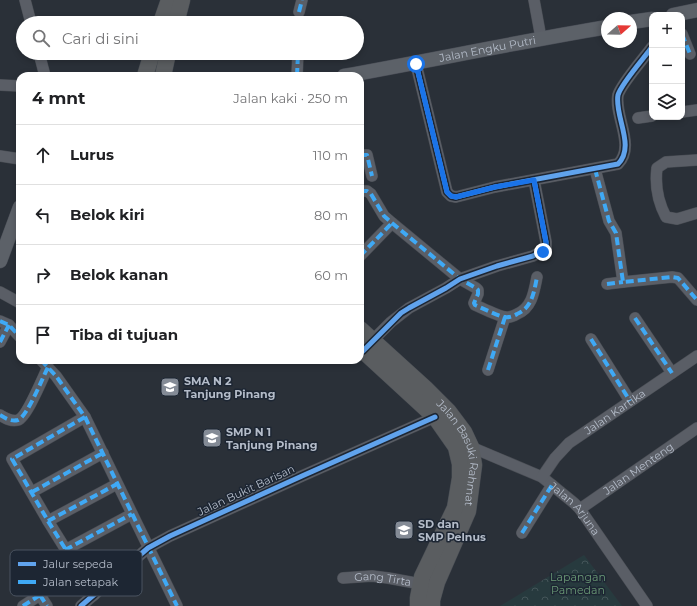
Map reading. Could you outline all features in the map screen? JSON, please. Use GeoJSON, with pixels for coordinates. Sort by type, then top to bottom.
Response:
{"type":"FeatureCollection","features":[{"type":"Feature","properties":{"kind":"highway"},"geometry":{"type":"LineString","coordinates":[[163,16],[169,0]]}},
{"type":"Feature","properties":{"kind":"highway"},"geometry":{"type":"LineString","coordinates":[[178,16],[182,0]]}},
{"type":"Feature","properties":{"kind":"highway"},"geometry":{"type":"LineString","coordinates":[[146,72],[150,60]]}},
{"type":"Feature","properties":{"kind":"highway"},"geometry":{"type":"LineString","coordinates":[[164,72],[166,60]]}},
{"type":"Feature","properties":{"kind":"highway","name":"Jalan Basuki Rahmat"},"geometry":{"type":"LineString","coordinates":[[365,346],[435,417],[456,447],[460,464],[460,478],[455,508],[441,554],[432,606]]}},
{"type":"Feature","properties":{"kind":"highway","name":"Jalan Basuki Rahmat"},"geometry":{"type":"LineString","coordinates":[[365,346],[425,388],[449,412],[464,432],[471,447],[474,465],[468,511],[441,554],[422,577],[418,606]]}},
{"type":"Feature","properties":{"kind":"main road"},"geometry":{"type":"LineString","coordinates":[[685,13],[697,10]]}},
{"type":"Feature","properties":{"kind":"main road"},"geometry":{"type":"LineString","coordinates":[[637,21],[649,19]]}},
{"type":"Feature","properties":{"kind":"main road","name":"Jalan Engku Putri"},"geometry":{"type":"LineString","coordinates":[[364,73],[416,64],[541,38],[601,28]]}},
{"type":"Feature","properties":{"kind":"main road"},"geometry":{"type":"LineString","coordinates":[[0,260],[16,218]]}},
{"type":"Feature","properties":{"kind":"street"},"geometry":{"type":"LineString","coordinates":[[26,0],[29,16]]}},
{"type":"Feature","properties":{"kind":"street"},"geometry":{"type":"LineString","coordinates":[[299,12],[302,0]]}},
{"type":"Feature","properties":{"kind":"street"},"geometry":{"type":"LineString","coordinates":[[534,0],[541,38]]}},
{"type":"Feature","properties":{"kind":"street"},"geometry":{"type":"LineString","coordinates":[[685,42],[690,54]]}},
{"type":"Feature","properties":{"kind":"street"},"geometry":{"type":"LineString","coordinates":[[416,64],[447,192],[451,196],[460,196],[495,187],[618,164],[623,157],[624,135],[618,104],[618,95],[624,84],[651,48]]}},
{"type":"Feature","properties":{"kind":"street"},"geometry":{"type":"LineString","coordinates":[[41,60],[44,72]]}},
{"type":"Feature","properties":{"kind":"street"},"geometry":{"type":"LineString","coordinates":[[298,60],[298,72]]}},
{"type":"Feature","properties":{"kind":"street"},"geometry":{"type":"LineString","coordinates":[[0,85],[16,86]]}},
{"type":"Feature","properties":{"kind":"street"},"geometry":{"type":"LineString","coordinates":[[685,112],[697,110]]}},
{"type":"Feature","properties":{"kind":"street"},"geometry":{"type":"LineString","coordinates":[[638,118],[649,116]]}},
{"type":"Feature","properties":{"kind":"street"},"geometry":{"type":"LineString","coordinates":[[364,155],[367,155],[372,176]]}},
{"type":"Feature","properties":{"kind":"street"},"geometry":{"type":"LineString","coordinates":[[0,156],[16,158]]}},
{"type":"Feature","properties":{"kind":"street"},"geometry":{"type":"LineString","coordinates":[[697,160],[666,162],[657,168],[656,178],[660,206],[666,217],[677,219],[697,213]]}},
{"type":"Feature","properties":{"kind":"street"},"geometry":{"type":"LineString","coordinates":[[595,169],[609,221],[616,233],[623,282]]}},
{"type":"Feature","properties":{"kind":"street"},"geometry":{"type":"LineString","coordinates":[[365,346],[409,308],[446,288],[460,278],[543,252],[546,249],[546,242],[534,180]]}},
{"type":"Feature","properties":{"kind":"street"},"geometry":{"type":"LineString","coordinates":[[364,191],[368,191],[371,194],[384,216],[392,223],[460,278],[478,290],[474,303],[475,305],[505,317],[514,316],[526,308],[532,298],[537,277]]}},
{"type":"Feature","properties":{"kind":"street"},"geometry":{"type":"LineString","coordinates":[[364,252],[392,223]]}},
{"type":"Feature","properties":{"kind":"street"},"geometry":{"type":"LineString","coordinates":[[607,284],[672,277],[678,278],[697,300]]}},
{"type":"Feature","properties":{"kind":"street"},"geometry":{"type":"LineString","coordinates":[[0,292],[16,301]]}},
{"type":"Feature","properties":{"kind":"street"},"geometry":{"type":"LineString","coordinates":[[488,370],[505,317]]}},
{"type":"Feature","properties":{"kind":"street"},"geometry":{"type":"LineString","coordinates":[[635,318],[672,373]]}},
{"type":"Feature","properties":{"kind":"street"},"geometry":{"type":"LineString","coordinates":[[0,342],[4,323],[16,334]]}},
{"type":"Feature","properties":{"kind":"street"},"geometry":{"type":"LineString","coordinates":[[591,339],[630,401]]}},
{"type":"Feature","properties":{"kind":"street","name":"Jalan Kartika"},"geometry":{"type":"LineString","coordinates":[[542,477],[555,458],[569,443],[697,356]]}},
{"type":"Feature","properties":{"kind":"street"},"geometry":{"type":"LineString","coordinates":[[0,415],[16,421],[22,417],[29,406],[44,364]]}},
{"type":"Feature","properties":{"kind":"street"},"geometry":{"type":"LineString","coordinates":[[44,364],[85,417],[177,606]]}},
{"type":"Feature","properties":{"kind":"street"},"geometry":{"type":"LineString","coordinates":[[85,417],[12,459],[65,550],[132,514]]}},
{"type":"Feature","properties":{"kind":"street","name":"Jalan Bukit Barisan"},"geometry":{"type":"LineString","coordinates":[[142,553],[148,548],[170,536],[435,417]]}},
{"type":"Feature","properties":{"kind":"street","name":"Jalan Menteng"},"geometry":{"type":"LineString","coordinates":[[580,509],[697,428]]}},
{"type":"Feature","properties":{"kind":"street","name":"Jalan Arjuna"},"geometry":{"type":"LineString","coordinates":[[471,447],[542,477],[580,509],[647,606]]}},
{"type":"Feature","properties":{"kind":"street"},"geometry":{"type":"LineString","coordinates":[[32,492],[103,453]]}},
{"type":"Feature","properties":{"kind":"street"},"geometry":{"type":"LineString","coordinates":[[48,521],[117,484]]}},
{"type":"Feature","properties":{"kind":"street"},"geometry":{"type":"LineString","coordinates":[[522,533],[552,485]]}},
{"type":"Feature","properties":{"kind":"street","name":"Gang Tirta"},"geometry":{"type":"LineString","coordinates":[[343,578],[372,576],[421,584]]}},
{"type":"Feature","properties":{"kind":"street"},"geometry":{"type":"LineString","coordinates":[[23,606],[38,596]]}},
{"type":"Feature","properties":{"kind":"street"},"geometry":{"type":"LineString","coordinates":[[41,596],[47,606]]}},
{"type":"Feature","properties":{"kind":"street","name":"Jalan Bukit Barisan"},"geometry":{"type":"LineString","coordinates":[[81,606],[93,596]]}},
{"type":"Feature","properties":{"kind":"green space","name":"Lapangan Pamedan"},"geometry":{"type":"Polygon","coordinates":[[[584,555],[622,606],[500,606],[584,555]]]}},
{"type":"Feature","properties":{"kind":"marked path"},"geometry":{"type":"LineString","coordinates":[[299,12],[302,0]]}},
{"type":"Feature","properties":{"kind":"marked path"},"geometry":{"type":"LineString","coordinates":[[685,42],[690,54]]}},
{"type":"Feature","properties":{"kind":"marked path"},"geometry":{"type":"LineString","coordinates":[[297,72],[298,60]]}},
{"type":"Feature","properties":{"kind":"marked path"},"geometry":{"type":"LineString","coordinates":[[364,155],[367,155],[372,176]]}},
{"type":"Feature","properties":{"kind":"marked path"},"geometry":{"type":"LineString","coordinates":[[595,169],[609,221],[616,233],[623,282],[672,277],[678,278],[697,300]]}},
{"type":"Feature","properties":{"kind":"marked path"},"geometry":{"type":"LineString","coordinates":[[364,191],[371,194],[384,216],[460,279],[478,290],[474,303],[475,305],[494,314],[508,317],[514,315],[522,311],[529,304],[532,299],[537,277]]}},
{"type":"Feature","properties":{"kind":"marked path"},"geometry":{"type":"LineString","coordinates":[[364,252],[392,223]]}},
{"type":"Feature","properties":{"kind":"marked path"},"geometry":{"type":"LineString","coordinates":[[607,284],[623,282]]}},
{"type":"Feature","properties":{"kind":"marked path"},"geometry":{"type":"LineString","coordinates":[[488,370],[505,317]]}},
{"type":"Feature","properties":{"kind":"marked path"},"geometry":{"type":"LineString","coordinates":[[635,318],[672,373]]}},
{"type":"Feature","properties":{"kind":"marked path"},"geometry":{"type":"LineString","coordinates":[[0,321],[9,325],[16,333]]}},
{"type":"Feature","properties":{"kind":"marked path"},"geometry":{"type":"LineString","coordinates":[[0,342],[9,325]]}},
{"type":"Feature","properties":{"kind":"marked path"},"geometry":{"type":"LineString","coordinates":[[591,339],[630,401]]}},
{"type":"Feature","properties":{"kind":"marked path"},"geometry":{"type":"LineString","coordinates":[[45,364],[56,376],[85,417],[177,606]]}},
{"type":"Feature","properties":{"kind":"marked path"},"geometry":{"type":"LineString","coordinates":[[0,415],[13,420],[18,420],[22,417],[30,405],[48,367]]}},
{"type":"Feature","properties":{"kind":"marked path"},"geometry":{"type":"LineString","coordinates":[[66,550],[12,459],[85,417]]}},
{"type":"Feature","properties":{"kind":"marked path"},"geometry":{"type":"LineString","coordinates":[[32,492],[103,453]]}},
{"type":"Feature","properties":{"kind":"marked path"},"geometry":{"type":"LineString","coordinates":[[48,521],[117,484]]}},
{"type":"Feature","properties":{"kind":"marked path"},"geometry":{"type":"LineString","coordinates":[[522,533],[552,485]]}},
{"type":"Feature","properties":{"kind":"marked path"},"geometry":{"type":"LineString","coordinates":[[65,550],[132,514]]}},
{"type":"Feature","properties":{"kind":"marked path"},"geometry":{"type":"LineString","coordinates":[[23,606],[38,596]]}},
{"type":"Feature","properties":{"kind":"marked path"},"geometry":{"type":"LineString","coordinates":[[41,596],[47,606]]}},
{"type":"Feature","properties":{"kind":"cycle path"},"geometry":{"type":"LineString","coordinates":[[416,64],[447,192],[451,196],[456,197],[495,187],[618,164],[623,157],[625,149],[618,95],[628,78],[651,48]]}},
{"type":"Feature","properties":{"kind":"cycle path"},"geometry":{"type":"LineString","coordinates":[[364,350],[401,313],[460,279],[497,266],[533,256],[546,249],[534,180]]}},
{"type":"Feature","properties":{"kind":"cycle path"},"geometry":{"type":"LineString","coordinates":[[142,553],[148,548],[170,536],[435,417]]}},
{"type":"Feature","properties":{"kind":"cycle path"},"geometry":{"type":"LineString","coordinates":[[81,606],[93,596]]}},
{"type":"Feature","properties":{"kind":"place","name":"SMA N 2 Tanjung Pinang"},"geometry":{"type":"Point","coordinates":[170,387]}},
{"type":"Feature","properties":{"kind":"place","name":"SMP N 1 Tanjung Pinang"},"geometry":{"type":"Point","coordinates":[212,438]}},
{"type":"Feature","properties":{"kind":"place","name":"SD dan SMP Pelnus"},"geometry":{"type":"Point","coordinates":[404,530]}},
{"type":"Feature","properties":{"kind":"route"},"geometry":{"type":"LineString","coordinates":[[416,64],[447,192],[451,196],[465,196],[488,188],[534,180],[546,242],[546,249],[543,252]]}}]}
